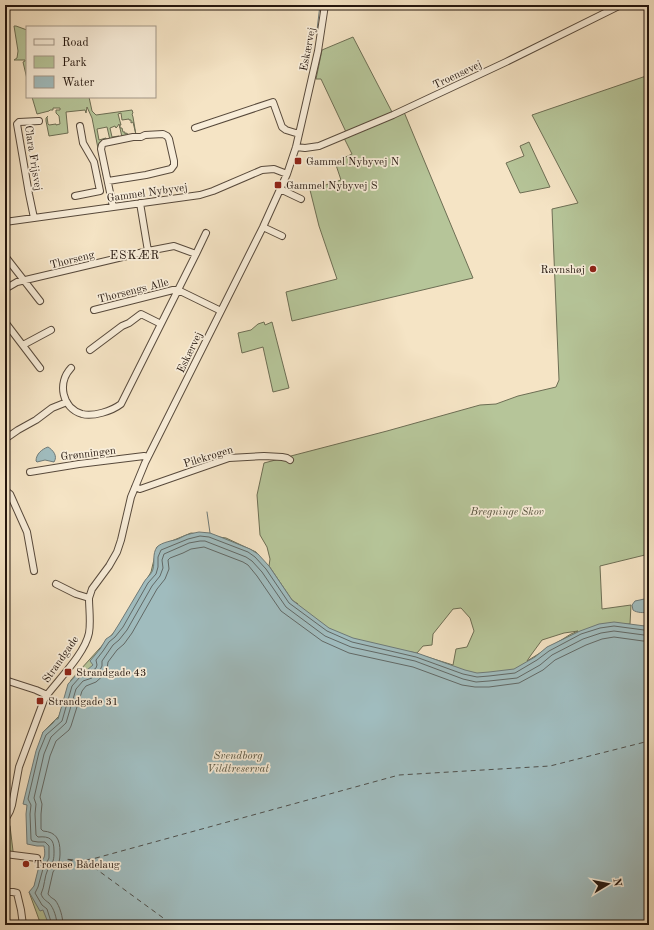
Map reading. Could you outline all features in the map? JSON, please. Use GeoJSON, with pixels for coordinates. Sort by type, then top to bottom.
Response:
{"type":"FeatureCollection","features":[{"type":"Feature","properties":{"kind":"street","name":"Eskærvej"},"geometry":{"type":"LineString","coordinates":[[134,487],[263,226],[287,174],[296,147],[318,51],[325,5]]}},
{"type":"Feature","properties":{"kind":"street","name":"Troensevej"},"geometry":{"type":"LineString","coordinates":[[296,147],[305,148],[319,146],[393,115],[506,62],[621,5]]}},
{"type":"Feature","properties":{"kind":"street"},"geometry":{"type":"LineString","coordinates":[[195,128],[273,102],[282,127],[286,130],[299,134]]}},
{"type":"Feature","properties":{"kind":"street","name":"Clara Frijsvej"},"geometry":{"type":"LineString","coordinates":[[34,218],[18,124],[19,122],[39,120]]}},
{"type":"Feature","properties":{"kind":"street"},"geometry":{"type":"LineString","coordinates":[[75,196],[100,191],[94,162],[83,143],[80,126]]}},
{"type":"Feature","properties":{"kind":"street"},"geometry":{"type":"LineString","coordinates":[[99,183],[108,181],[146,175],[171,169],[174,165],[174,161],[168,137],[163,134],[137,138],[134,137],[102,144],[101,149],[108,181],[113,207]]}},
{"type":"Feature","properties":{"kind":"street","name":"Gammel Nybyvej"},"geometry":{"type":"LineString","coordinates":[[5,222],[206,193],[262,170],[274,169],[287,174]]}},
{"type":"Feature","properties":{"kind":"street"},"geometry":{"type":"LineString","coordinates":[[280,190],[300,199]]}},
{"type":"Feature","properties":{"kind":"street"},"geometry":{"type":"LineString","coordinates":[[140,203],[148,251]]}},
{"type":"Feature","properties":{"kind":"street"},"geometry":{"type":"LineString","coordinates":[[263,226],[282,236]]}},
{"type":"Feature","properties":{"kind":"street"},"geometry":{"type":"LineString","coordinates":[[71,368],[65,375],[63,394],[67,402],[77,412],[86,415],[96,414],[117,408],[121,404],[206,233]]}},
{"type":"Feature","properties":{"kind":"street","name":"Thorseng"},"geometry":{"type":"LineString","coordinates":[[5,289],[17,282],[174,246],[196,254]]}},
{"type":"Feature","properties":{"kind":"street"},"geometry":{"type":"LineString","coordinates":[[5,256],[40,301]]}},
{"type":"Feature","properties":{"kind":"street"},"geometry":{"type":"LineString","coordinates":[[178,290],[220,311]]}},
{"type":"Feature","properties":{"kind":"street","name":"Thorsengs Alle"},"geometry":{"type":"LineString","coordinates":[[94,310],[178,290]]}},
{"type":"Feature","properties":{"kind":"street"},"geometry":{"type":"LineString","coordinates":[[90,350],[141,314],[161,324]]}},
{"type":"Feature","properties":{"kind":"street"},"geometry":{"type":"LineString","coordinates":[[5,322],[40,368]]}},
{"type":"Feature","properties":{"kind":"street"},"geometry":{"type":"LineString","coordinates":[[23,345],[51,330]]}},
{"type":"Feature","properties":{"kind":"street"},"geometry":{"type":"LineString","coordinates":[[5,439],[36,420],[52,408],[67,402]]}},
{"type":"Feature","properties":{"kind":"street","name":"Grønningen"},"geometry":{"type":"LineString","coordinates":[[30,472],[86,463],[144,456],[148,457]]}},
{"type":"Feature","properties":{"kind":"street","name":"Pilekrogen"},"geometry":{"type":"LineString","coordinates":[[134,487],[140,489],[228,458],[264,456],[282,457],[290,460]]}},
{"type":"Feature","properties":{"kind":"street","name":"Strandgade"},"geometry":{"type":"LineString","coordinates":[[5,820],[12,805],[18,767],[47,695],[83,647],[86,640],[89,628],[89,598],[92,589],[111,563],[119,548],[134,487]]}},
{"type":"Feature","properties":{"kind":"street"},"geometry":{"type":"LineString","coordinates":[[5,490],[10,494],[27,532],[34,571]]}},
{"type":"Feature","properties":{"kind":"street"},"geometry":{"type":"LineString","coordinates":[[56,584],[76,594],[89,598]]}},
{"type":"Feature","properties":{"kind":"street"},"geometry":{"type":"LineString","coordinates":[[5,680],[47,695]]}},
{"type":"Feature","properties":{"kind":"street"},"geometry":{"type":"LineString","coordinates":[[5,854],[37,858]]}},
{"type":"Feature","properties":{"kind":"street"},"geometry":{"type":"LineString","coordinates":[[5,892],[16,892],[18,894],[23,925]]}},
{"type":"Feature","properties":{"kind":"green space"},"geometry":{"type":"Polygon","coordinates":[[[14,26],[26,30],[26,75],[23,62],[25,60],[14,60],[17,58],[18,51],[14,26]]]}},
{"type":"Feature","properties":{"kind":"green space"},"geometry":{"type":"Polygon","coordinates":[[[353,37],[392,112],[346,132],[321,79],[316,79],[322,50],[353,37]]]}},
{"type":"Feature","properties":{"kind":"green space","name":"Svendborg Vildtreservat"},"geometry":{"type":"Polygon","coordinates":[[[649,75],[649,554],[600,566],[602,609],[631,605],[630,624],[624,624],[649,925],[41,925],[29,892],[34,887],[37,877],[70,875],[76,781],[24,804],[43,732],[59,716],[71,680],[118,628],[151,572],[157,547],[191,533],[226,538],[256,552],[291,601],[298,604],[292,600],[269,566],[270,559],[267,547],[260,535],[257,495],[264,463],[480,405],[496,404],[518,396],[556,387],[559,380],[552,209],[578,203],[532,115],[649,75]],[[461,608],[453,609],[433,634],[432,645],[423,646],[417,653],[411,652],[453,665],[456,649],[467,647],[474,631],[470,618],[461,608]],[[578,631],[564,633],[542,640],[527,661],[571,634],[578,631]]]}},
{"type":"Feature","properties":{"kind":"green space"},"geometry":{"type":"Polygon","coordinates":[[[32,98],[89,98],[92,111],[96,115],[132,110],[136,135],[133,122],[131,123],[131,120],[129,119],[122,120],[121,113],[118,114],[121,125],[120,128],[122,128],[125,134],[127,133],[128,136],[122,137],[119,124],[116,128],[115,126],[110,128],[112,137],[119,136],[119,138],[110,140],[107,127],[97,129],[99,140],[106,138],[107,141],[104,141],[104,179],[92,118],[87,107],[86,113],[85,110],[66,112],[68,133],[49,136],[46,118],[47,117],[49,125],[60,124],[59,116],[56,113],[56,110],[60,110],[60,108],[53,108],[53,110],[37,114],[32,98]]]}},
{"type":"Feature","properties":{"kind":"green space"},"geometry":{"type":"Polygon","coordinates":[[[404,112],[473,278],[292,321],[286,292],[337,279],[319,226],[310,190],[341,180],[335,162],[352,154],[344,138],[404,112]]]}},
{"type":"Feature","properties":{"kind":"green space"},"geometry":{"type":"Polygon","coordinates":[[[529,142],[550,187],[520,193],[506,163],[524,156],[520,146],[529,142]]]}},
{"type":"Feature","properties":{"kind":"green space"},"geometry":{"type":"Polygon","coordinates":[[[264,322],[265,325],[272,322],[289,388],[273,392],[263,347],[242,353],[238,333],[251,330],[258,324],[264,322]]]}},
{"type":"Feature","properties":{"kind":"green space"},"geometry":{"type":"Polygon","coordinates":[[[8,823],[10,826],[13,851],[12,854],[5,853],[5,829],[8,823]]]}},
{"type":"Feature","properties":{"kind":"water"},"geometry":{"type":"Polygon","coordinates":[[[48,447],[54,453],[54,462],[45,460],[37,462],[36,458],[38,454],[48,447]]]}},
{"type":"Feature","properties":{"kind":"water","name":"Svendborg Vildtreservat"},"geometry":{"type":"Polygon","coordinates":[[[199,532],[210,533],[250,549],[258,554],[269,566],[292,600],[329,628],[353,638],[417,653],[477,673],[514,669],[535,657],[547,647],[580,631],[599,624],[614,622],[649,626],[649,925],[49,925],[43,910],[40,911],[29,892],[34,886],[40,862],[45,855],[45,851],[44,846],[27,844],[27,805],[23,804],[36,751],[43,732],[56,719],[58,719],[68,684],[78,673],[87,670],[93,665],[90,661],[106,639],[112,635],[144,582],[152,572],[157,547],[164,543],[199,532]]]}},
{"type":"Feature","properties":{"kind":"water"},"geometry":{"type":"Polygon","coordinates":[[[649,598],[649,612],[636,612],[633,610],[632,605],[635,601],[649,598]]]}},
{"type":"Feature","properties":{"kind":"waterway"},"geometry":{"type":"LineString","coordinates":[[317,30],[320,5]]}},
{"type":"Feature","properties":{"kind":"waterway"},"geometry":{"type":"LineString","coordinates":[[207,512],[210,533]]}},
{"type":"Feature","properties":{"kind":"ferry route"},"geometry":{"type":"LineString","coordinates":[[167,925],[166,920],[92,866],[66,859],[81,861],[96,858],[399,775],[550,766],[649,741]]}},
{"type":"Feature","properties":{"kind":"place","name":"Gammel Nybyvej N"},"geometry":{"type":"Point","coordinates":[298,161]}},
{"type":"Feature","properties":{"kind":"place","name":"Gammel Nybyvej S"},"geometry":{"type":"Point","coordinates":[278,185]}},
{"type":"Feature","properties":{"kind":"place","name":"Ravnshøj"},"geometry":{"type":"Point","coordinates":[593,269]}},
{"type":"Feature","properties":{"kind":"place","name":"Strandgade 43"},"geometry":{"type":"Point","coordinates":[68,672]}},
{"type":"Feature","properties":{"kind":"place","name":"Strandgade 31"},"geometry":{"type":"Point","coordinates":[40,701]}},
{"type":"Feature","properties":{"kind":"place","name":"Troense Bådelaug"},"geometry":{"type":"Point","coordinates":[26,864]}},
{"type":"Feature","properties":{"kind":"district","name":"ESKÆR"},"geometry":{"type":"Point","coordinates":[135,255]}},
{"type":"Feature","properties":{"kind":"park label","name":"Bregninge Skov"},"geometry":{"type":"Point","coordinates":[507,511]}}]}
